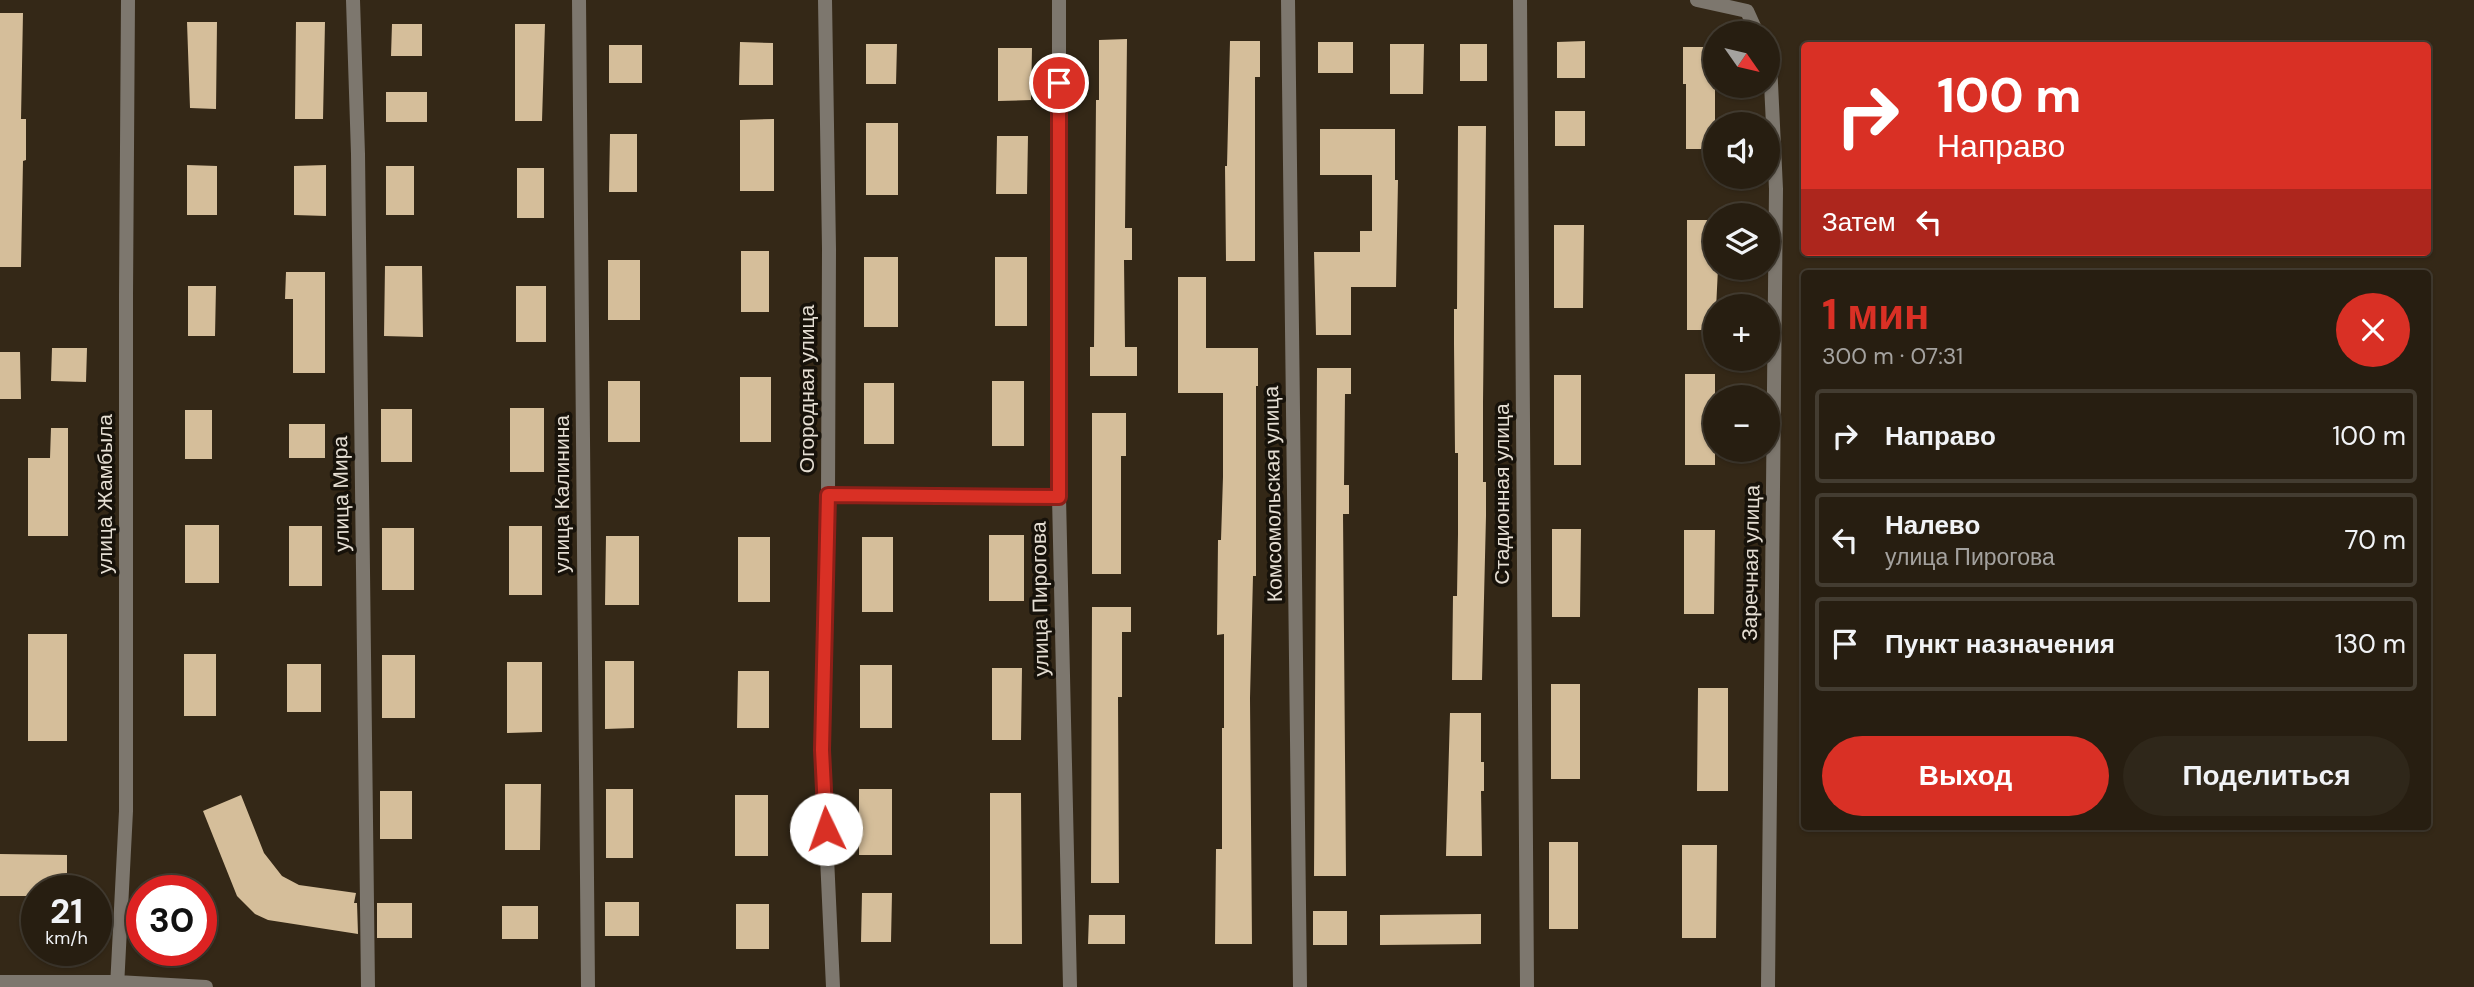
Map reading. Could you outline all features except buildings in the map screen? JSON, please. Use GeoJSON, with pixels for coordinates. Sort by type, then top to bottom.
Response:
{"type":"FeatureCollection","features":[{"type":"Feature","properties":{"kind":"street","name":"улица Жамбыла"},"geometry":{"type":"LineString","coordinates":[[117,984],[126,811],[125,295],[128,0]]}},
{"type":"Feature","properties":{"kind":"street","name":"улица Мира"},"geometry":{"type":"LineString","coordinates":[[353,0],[358,154],[368,987]]}},
{"type":"Feature","properties":{"kind":"street","name":"улица Калинина"},"geometry":{"type":"LineString","coordinates":[[579,0],[588,987]]}},
{"type":"Feature","properties":{"kind":"street","name":"Огородная улица"},"geometry":{"type":"LineString","coordinates":[[825,0],[828,495],[822,750],[834,987]]}},
{"type":"Feature","properties":{"kind":"street","name":"улица Пирогова"},"geometry":{"type":"LineString","coordinates":[[1059,0],[1059,497],[1070,987]]}},
{"type":"Feature","properties":{"kind":"street","name":"Комсомольская улица"},"geometry":{"type":"LineString","coordinates":[[1288,0],[1300,987]]}},
{"type":"Feature","properties":{"kind":"street","name":"Стадионная улица"},"geometry":{"type":"LineString","coordinates":[[1520,0],[1527,987]]}},
{"type":"Feature","properties":{"kind":"street"},"geometry":{"type":"LineString","coordinates":[[1697,0],[1747,11],[1752,21]]}},
{"type":"Feature","properties":{"kind":"street","name":"Заречная улица"},"geometry":{"type":"LineString","coordinates":[[1768,987],[1776,189],[1772,98]]}},
{"type":"Feature","properties":{"kind":"street"},"geometry":{"type":"LineString","coordinates":[[828,495],[1059,497]]}},
{"type":"Feature","properties":{"kind":"street"},"geometry":{"type":"LineString","coordinates":[[0,982],[206,987]]}},
{"type":"Feature","properties":{"kind":"route"},"geometry":{"type":"LineString","coordinates":[[826,829],[822,750],[828,495],[1059,497],[1059,83]]}}]}
